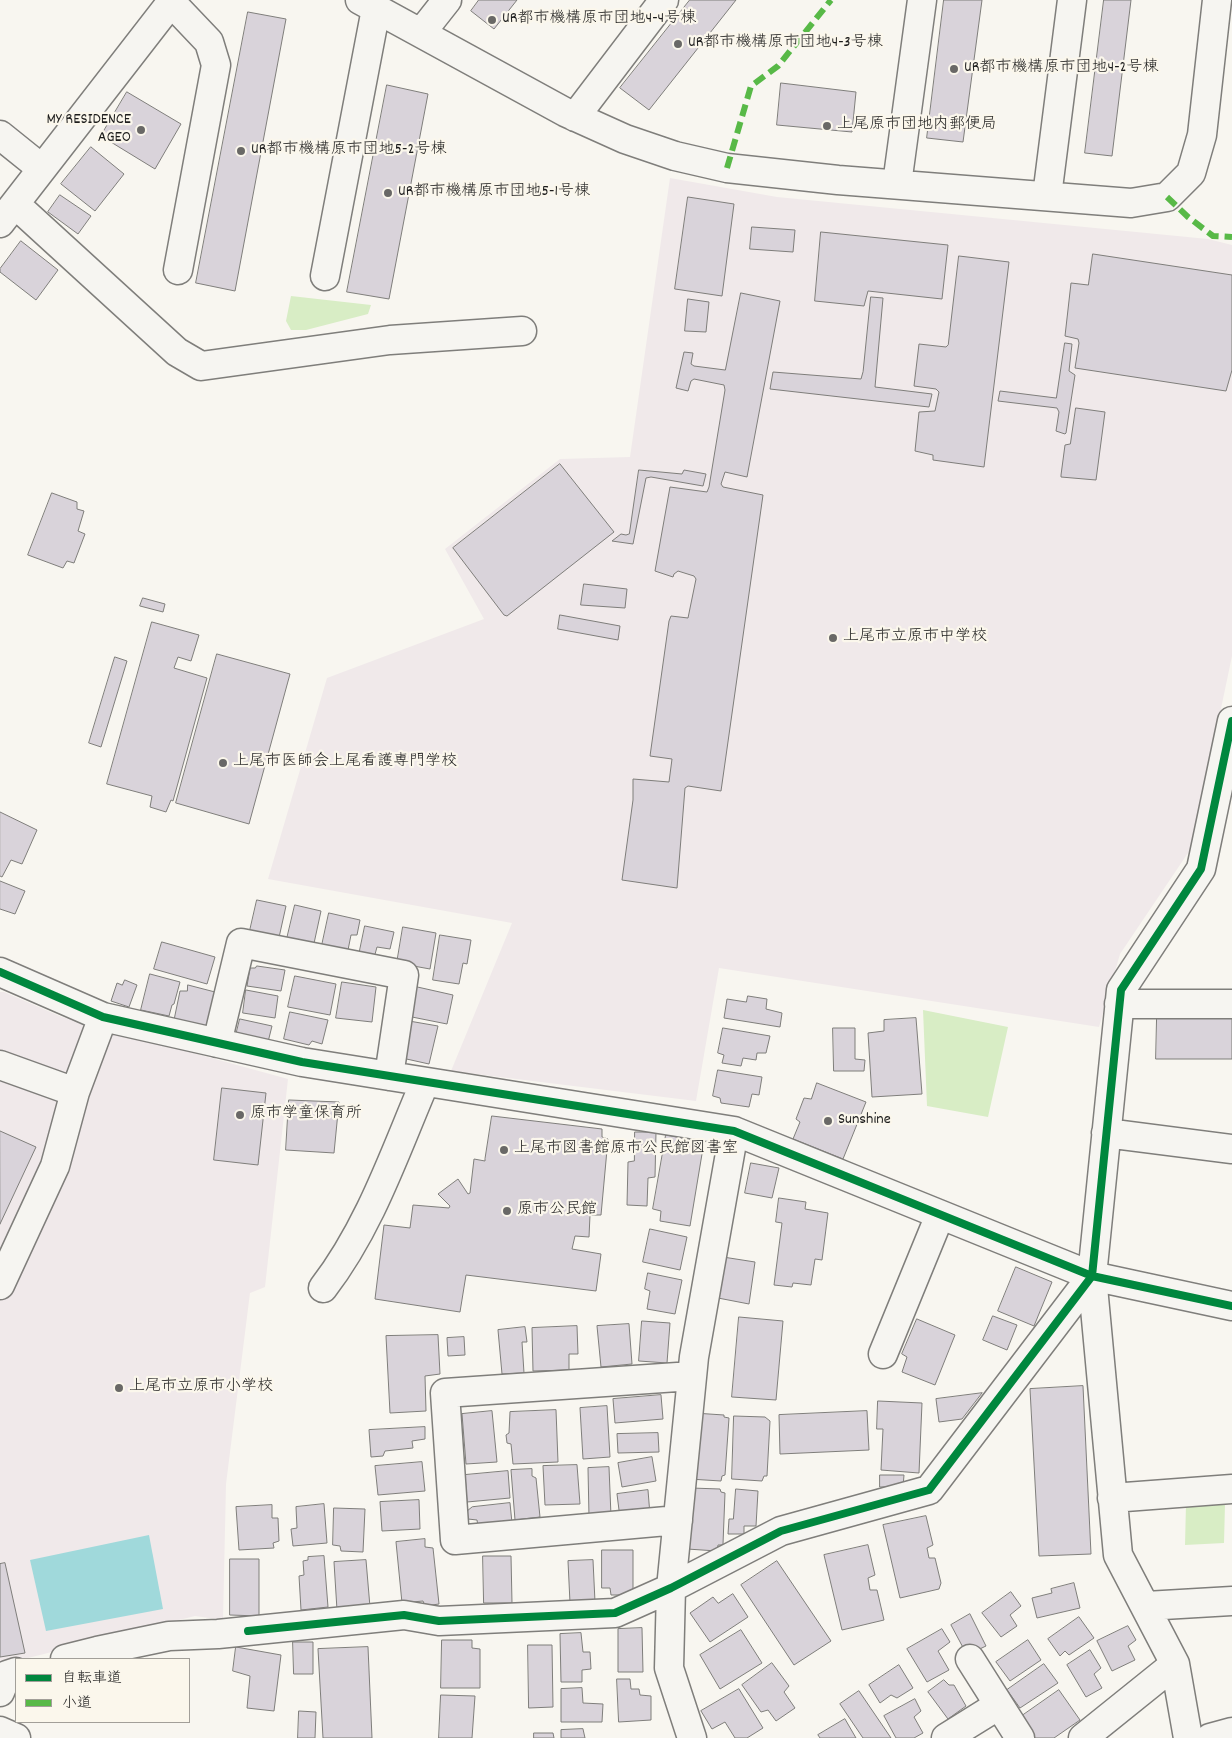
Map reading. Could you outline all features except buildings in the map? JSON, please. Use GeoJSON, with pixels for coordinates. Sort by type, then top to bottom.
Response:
{"type":"FeatureCollection","features":[{"type":"Feature","properties":{"kind":"street"},"geometry":{"type":"LineString","coordinates":[[421,33],[447,0]]}},
{"type":"Feature","properties":{"kind":"street"},"geometry":{"type":"LineString","coordinates":[[575,117],[664,0]]}},
{"type":"Feature","properties":{"kind":"street"},"geometry":{"type":"LineString","coordinates":[[898,184],[922,0]]}},
{"type":"Feature","properties":{"kind":"street"},"geometry":{"type":"LineString","coordinates":[[1047,196],[1072,0]]}},
{"type":"Feature","properties":{"kind":"street"},"geometry":{"type":"LineString","coordinates":[[325,276],[368,5],[575,117],[674,156],[727,168],[838,180],[1131,203],[1167,197],[1191,173],[1202,135],[1217,0]]}},
{"type":"Feature","properties":{"kind":"street"},"geometry":{"type":"LineString","coordinates":[[178,270],[216,65],[209,42],[172,1],[7,214],[177,352],[201,366],[390,340],[522,331]]}},
{"type":"Feature","properties":{"kind":"street"},"geometry":{"type":"LineString","coordinates":[[0,135],[41,168]]}},
{"type":"Feature","properties":{"kind":"street"},"geometry":{"type":"LineString","coordinates":[[1188,1738],[1175,1664],[1118,1555],[1092,1276],[1118,1004],[1121,990],[1201,869],[1232,721]]}},
{"type":"Feature","properties":{"kind":"street"},"geometry":{"type":"LineString","coordinates":[[217,1043],[241,943],[404,975],[389,1076]]}},
{"type":"Feature","properties":{"kind":"street"},"geometry":{"type":"LineString","coordinates":[[0,972],[103,1017],[302,1062],[734,1131],[1092,1276],[1232,1306]]}},
{"type":"Feature","properties":{"kind":"street"},"geometry":{"type":"LineString","coordinates":[[1118,1004],[1232,1004]]}},
{"type":"Feature","properties":{"kind":"street"},"geometry":{"type":"LineString","coordinates":[[0,1285],[56,1166],[75,1092],[103,1017]]}},
{"type":"Feature","properties":{"kind":"street"},"geometry":{"type":"LineString","coordinates":[[0,1065],[75,1092]]}},
{"type":"Feature","properties":{"kind":"street"},"geometry":{"type":"LineString","coordinates":[[323,1288],[335,1273],[358,1235],[425,1082]]}},
{"type":"Feature","properties":{"kind":"street"},"geometry":{"type":"LineString","coordinates":[[693,1737],[669,1668],[671,1588],[694,1357],[734,1131]]}},
{"type":"Feature","properties":{"kind":"street"},"geometry":{"type":"LineString","coordinates":[[1106,1133],[1232,1149]]}},
{"type":"Feature","properties":{"kind":"street"},"geometry":{"type":"LineString","coordinates":[[883,1354],[940,1215]]}},
{"type":"Feature","properties":{"kind":"street"},"geometry":{"type":"LineString","coordinates":[[69,1658],[97,1650],[169,1636],[248,1631],[404,1615],[439,1621],[615,1613],[671,1588],[781,1531],[929,1490],[1092,1276]]}},
{"type":"Feature","properties":{"kind":"street"},"geometry":{"type":"LineString","coordinates":[[678,1520],[455,1540],[445,1393],[692,1376]]}},
{"type":"Feature","properties":{"kind":"street"},"geometry":{"type":"LineString","coordinates":[[1112,1498],[1232,1489]]}},
{"type":"Feature","properties":{"kind":"street"},"geometry":{"type":"LineString","coordinates":[[1146,1606],[1232,1601]]}},
{"type":"Feature","properties":{"kind":"street"},"geometry":{"type":"LineString","coordinates":[[970,1659],[1020,1738]]}},
{"type":"Feature","properties":{"kind":"street"},"geometry":{"type":"LineString","coordinates":[[1083,1738],[1175,1664]]}},
{"type":"Feature","properties":{"kind":"street"},"geometry":{"type":"LineString","coordinates":[[0,1692],[7,1675],[15,1672]]}},
{"type":"Feature","properties":{"kind":"street"},"geometry":{"type":"LineString","coordinates":[[946,1738],[999,1705]]}},
{"type":"Feature","properties":{"kind":"street"},"geometry":{"type":"LineString","coordinates":[[0,1732],[16,1738]]}},
{"type":"Feature","properties":{"kind":"street"},"geometry":{"type":"LineString","coordinates":[[1210,1738],[1232,1732]]}},
{"type":"Feature","properties":{"kind":"shaded area","name":"上尾市立原市中学校"},"geometry":{"type":"Polygon","coordinates":[[[670,178],[777,197],[1208,239],[1232,245],[1232,656],[1192,847],[1120,954],[1099,1027],[719,968],[696,1101],[451,1071],[512,923],[268,879],[327,678],[484,619],[445,549],[560,459],[630,457],[670,178]]]}},
{"type":"Feature","properties":{"kind":"shaded area","name":"上尾市立原市小学校"},"geometry":{"type":"Polygon","coordinates":[[[0,992],[4,992],[62,1017],[288,1079],[265,1287],[250,1293],[226,1484],[223,1620],[195,1616],[28,1658],[15,1658],[0,1665],[0,992]]]}},
{"type":"Feature","properties":{"kind":"green space"},"geometry":{"type":"Polygon","coordinates":[[[291,296],[371,305],[368,314],[306,330],[291,330],[286,321],[291,296]]]}},
{"type":"Feature","properties":{"kind":"green space"},"geometry":{"type":"Polygon","coordinates":[[[923,1010],[1008,1027],[988,1117],[927,1106],[923,1010]]]}},
{"type":"Feature","properties":{"kind":"green space"},"geometry":{"type":"Polygon","coordinates":[[[1186,1504],[1225,1504],[1224,1543],[1185,1545],[1186,1504]]]}},
{"type":"Feature","properties":{"kind":"water"},"geometry":{"type":"Polygon","coordinates":[[[149,1535],[163,1609],[46,1631],[30,1560],[149,1535]]]}},
{"type":"Feature","properties":{"kind":"marked path"},"geometry":{"type":"LineString","coordinates":[[727,168],[751,86],[778,66],[831,0]]}},
{"type":"Feature","properties":{"kind":"marked path"},"geometry":{"type":"LineString","coordinates":[[1167,197],[1188,217],[1213,236],[1232,237]]}},
{"type":"Feature","properties":{"kind":"cycle path"},"geometry":{"type":"LineString","coordinates":[[248,1631],[404,1615],[439,1621],[615,1613],[671,1588],[781,1531],[929,1490],[1092,1276],[1121,990],[1201,869],[1232,721]]}},
{"type":"Feature","properties":{"kind":"cycle path"},"geometry":{"type":"LineString","coordinates":[[0,972],[103,1017],[302,1062],[734,1131],[1092,1276],[1232,1306]]}},
{"type":"Feature","properties":{"kind":"place","name":"UR都市機構原市団地4-4号棟"},"geometry":{"type":"Point","coordinates":[492,20]}},
{"type":"Feature","properties":{"kind":"place","name":"UR都市機構原市団地4-3号棟"},"geometry":{"type":"Point","coordinates":[678,44]}},
{"type":"Feature","properties":{"kind":"place","name":"UR都市機構原市団地4-2号棟"},"geometry":{"type":"Point","coordinates":[954,69]}},
{"type":"Feature","properties":{"kind":"place","name":"上尾原市団地内郵便局"},"geometry":{"type":"Point","coordinates":[827,126]}},
{"type":"Feature","properties":{"kind":"place","name":"MY RESIDENCE AGEO"},"geometry":{"type":"Point","coordinates":[141,130]}},
{"type":"Feature","properties":{"kind":"place","name":"UR都市機構原市団地5-2号棟"},"geometry":{"type":"Point","coordinates":[241,151]}},
{"type":"Feature","properties":{"kind":"place","name":"UR都市機構原市団地5-1号棟"},"geometry":{"type":"Point","coordinates":[388,193]}},
{"type":"Feature","properties":{"kind":"place","name":"上尾市立原市中学校"},"geometry":{"type":"Point","coordinates":[833,638]}},
{"type":"Feature","properties":{"kind":"place","name":"上尾市医師会上尾看護専門学校"},"geometry":{"type":"Point","coordinates":[223,763]}},
{"type":"Feature","properties":{"kind":"place","name":"原市学童保育所"},"geometry":{"type":"Point","coordinates":[240,1115]}},
{"type":"Feature","properties":{"kind":"place","name":"Sunshine"},"geometry":{"type":"Point","coordinates":[828,1121]}},
{"type":"Feature","properties":{"kind":"place","name":"上尾市図書館原市公民館図書室"},"geometry":{"type":"Point","coordinates":[504,1150]}},
{"type":"Feature","properties":{"kind":"place","name":"原市公民館"},"geometry":{"type":"Point","coordinates":[507,1211]}},
{"type":"Feature","properties":{"kind":"place","name":"上尾市立原市小学校"},"geometry":{"type":"Point","coordinates":[119,1388]}}]}
